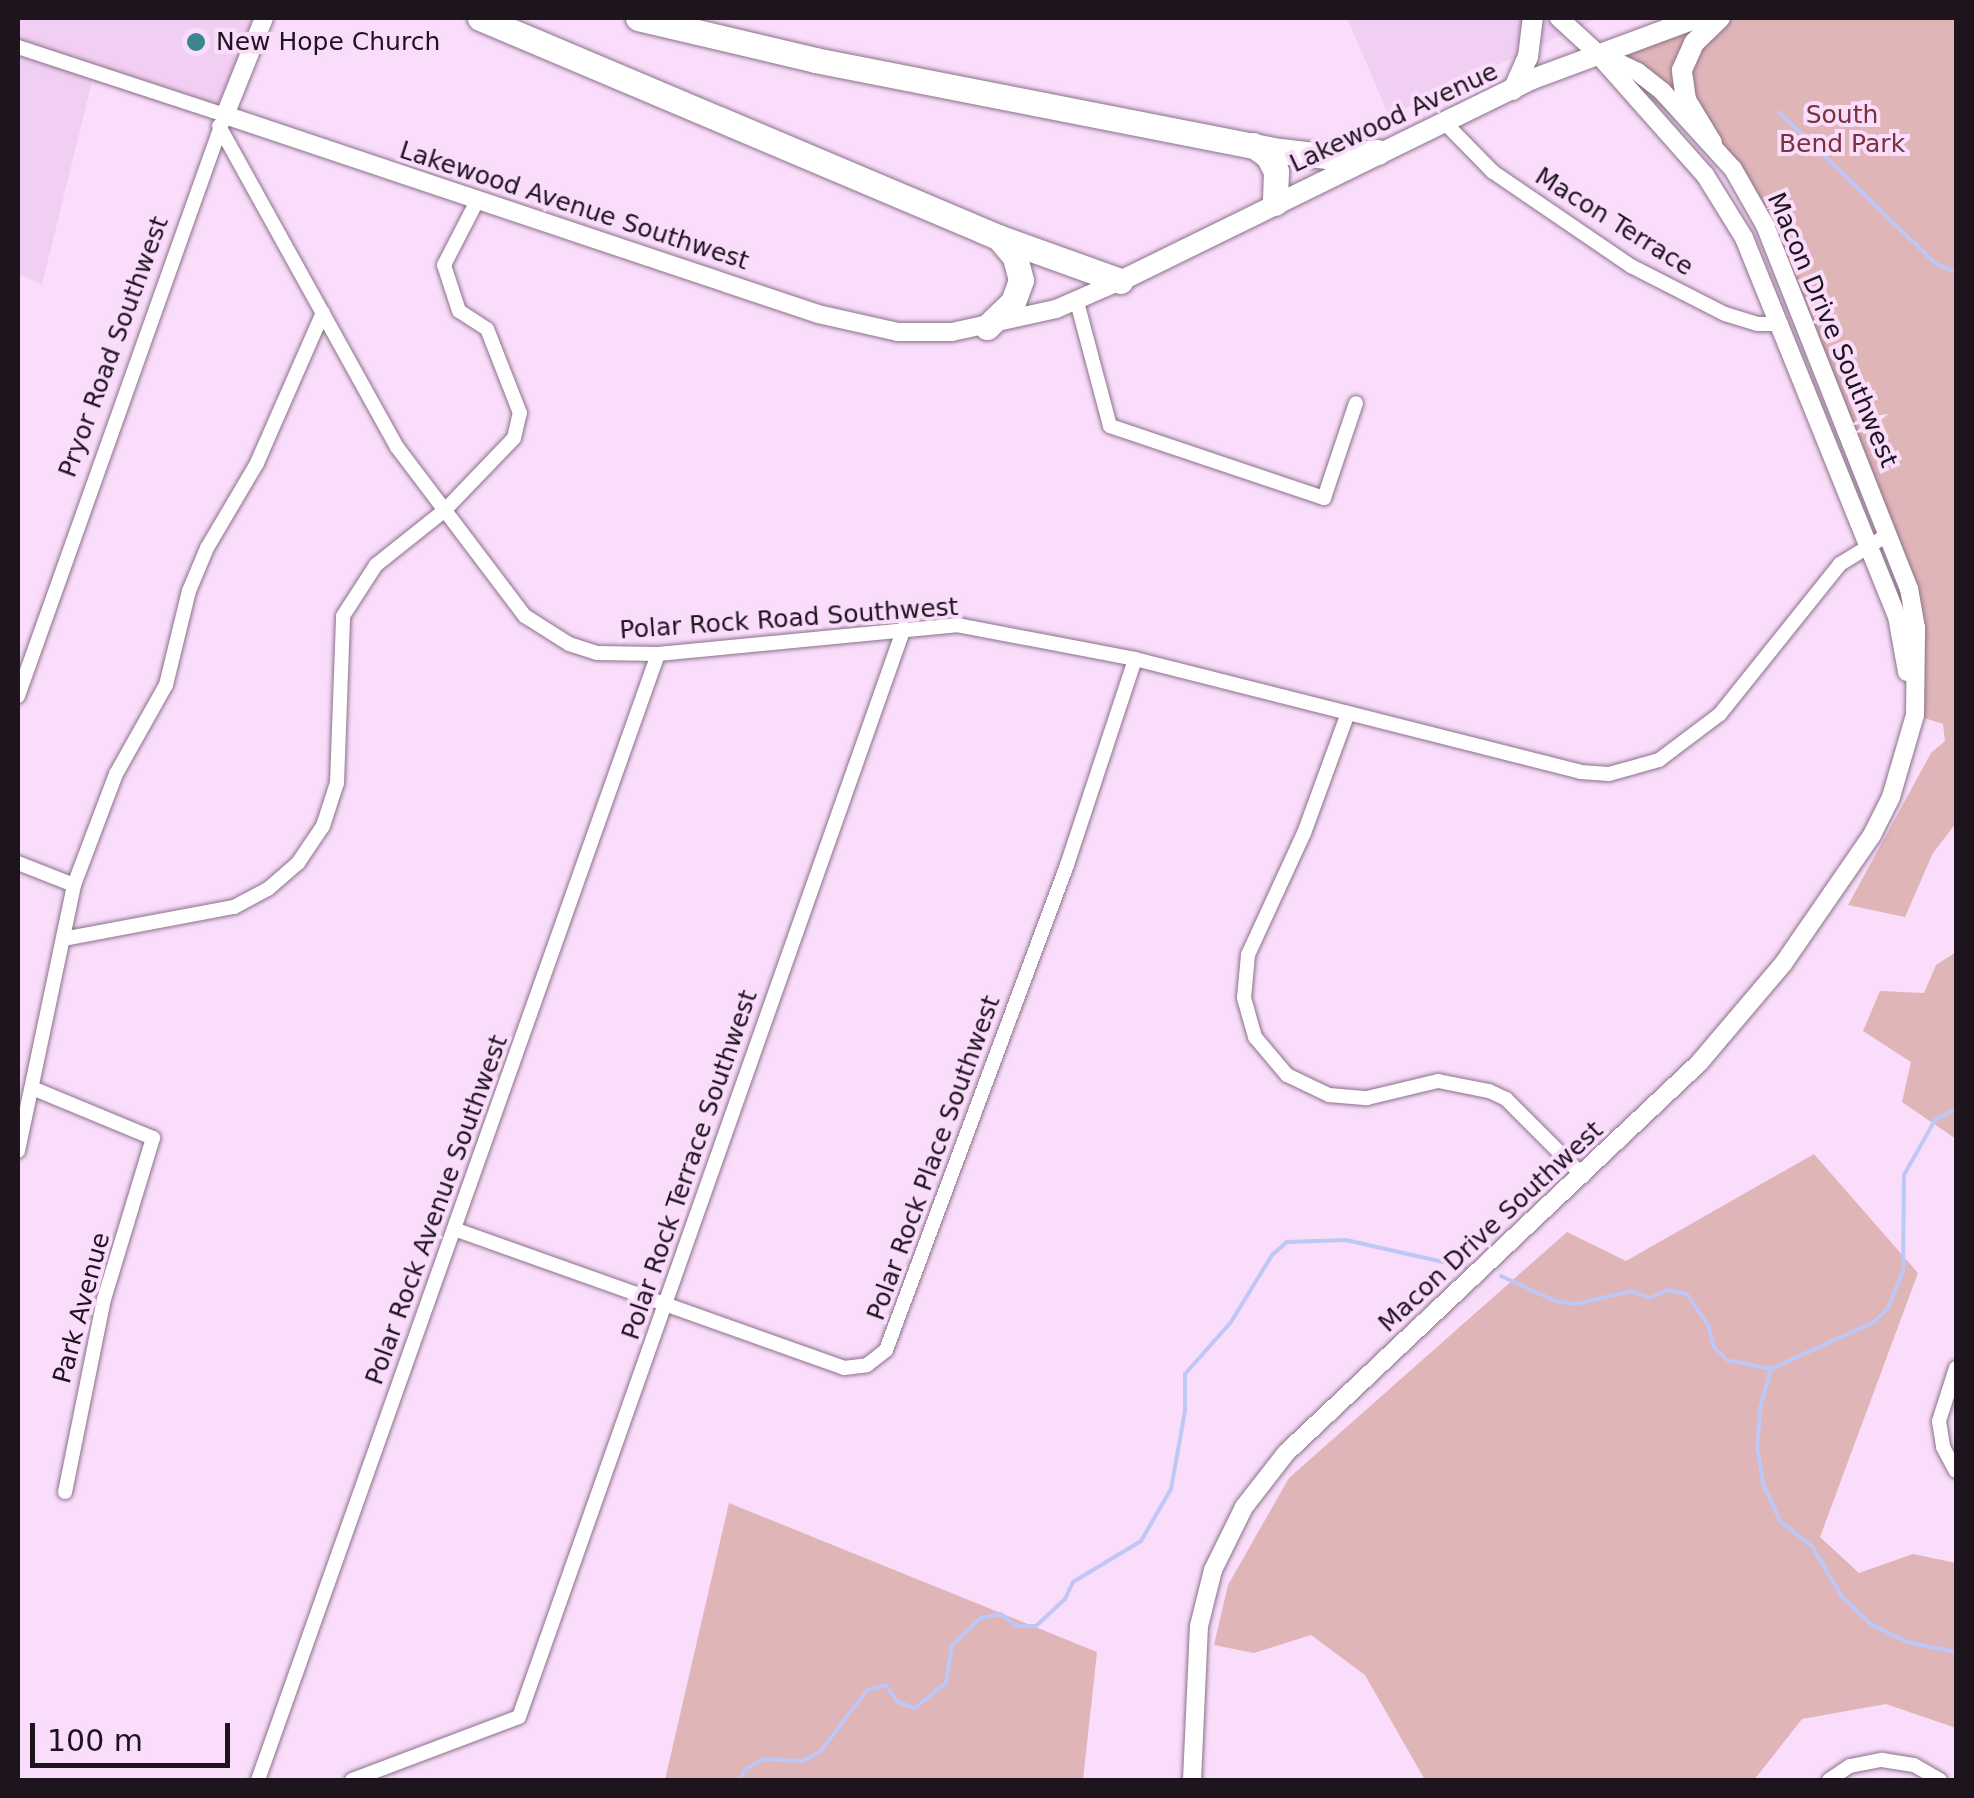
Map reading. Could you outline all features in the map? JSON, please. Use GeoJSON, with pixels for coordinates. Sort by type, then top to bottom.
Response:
{"type":"FeatureCollection","features":[{"type":"Feature","properties":{"kind":"highway"},"geometry":{"type":"LineString","coordinates":[[480,18],[998,237],[1081,271],[1120,281]]}},
{"type":"Feature","properties":{"kind":"highway"},"geometry":{"type":"LineString","coordinates":[[638,18],[815,60],[1253,145],[1334,157],[1378,152]]}},
{"type":"Feature","properties":{"kind":"highway"},"geometry":{"type":"LineString","coordinates":[[1253,145],[1268,156],[1276,171],[1275,203]]}},
{"type":"Feature","properties":{"kind":"highway"},"geometry":{"type":"LineString","coordinates":[[986,326],[1013,302],[1022,280],[1014,257],[998,237]]}},
{"type":"Feature","properties":{"kind":"main road"},"geometry":{"type":"LineString","coordinates":[[1512,90],[1528,57],[1532,18]]}},
{"type":"Feature","properties":{"kind":"main road","name":"Lakewood Avenue"},"geometry":{"type":"LineString","coordinates":[[1120,281],[1512,90],[1596,52],[1697,18]]}},
{"type":"Feature","properties":{"kind":"main road"},"geometry":{"type":"LineString","coordinates":[[1712,143],[1686,100],[1682,70],[1694,42],[1720,18]]}},
{"type":"Feature","properties":{"kind":"street","name":"Pryor Road Southwest"},"geometry":{"type":"LineString","coordinates":[[18,696],[222,120],[264,18]]}},
{"type":"Feature","properties":{"kind":"street"},"geometry":{"type":"LineString","coordinates":[[1559,18],[1596,52]]}},
{"type":"Feature","properties":{"kind":"street","name":"Lakewood Avenue Southwest"},"geometry":{"type":"LineString","coordinates":[[18,47],[222,120],[864,326],[921,334],[986,326],[1077,302],[1120,281]]}},
{"type":"Feature","properties":{"kind":"street","name":"Macon Drive Southwest"},"geometry":{"type":"LineString","coordinates":[[1192,1780],[1201,1614],[1214,1570],[1244,1507],[1286,1453],[1699,1064],[1783,964],[1872,835],[1890,798],[1908,737],[1918,682],[1916,628],[1909,589],[1766,227],[1733,169],[1712,143],[1638,72],[1596,52]]}},
{"type":"Feature","properties":{"kind":"street","name":"Macon Drive Southwest"},"geometry":{"type":"LineString","coordinates":[[1596,52],[1705,174],[1744,238],[1897,616],[1906,657],[1908,737]]}},
{"type":"Feature","properties":{"kind":"street","name":"Polar Rock Road Southwest"},"geometry":{"type":"LineString","coordinates":[[222,120],[397,447],[510,600],[543,630],[597,653],[658,654],[957,626],[1135,659],[1580,772],[1610,774],[1640,768],[1677,749],[1720,714],[1840,564],[1889,534]]}},
{"type":"Feature","properties":{"kind":"street","name":"Macon Terrace"},"geometry":{"type":"LineString","coordinates":[[1444,122],[1493,172],[1631,266],[1725,314],[1758,324],[1781,324]]}},
{"type":"Feature","properties":{"kind":"street"},"geometry":{"type":"LineString","coordinates":[[63,939],[234,907],[268,889],[298,863],[323,826],[337,783],[343,616],[376,564],[444,510],[497,460],[514,438],[520,413],[487,328],[459,311],[444,265],[477,201]]}},
{"type":"Feature","properties":{"kind":"street"},"geometry":{"type":"LineString","coordinates":[[1077,302],[1110,426],[1324,498],[1356,403]]}},
{"type":"Feature","properties":{"kind":"street"},"geometry":{"type":"LineString","coordinates":[[18,1151],[74,885],[116,774],[166,685],[190,591],[207,548],[257,464],[323,314]]}},
{"type":"Feature","properties":{"kind":"street","name":"Polar Rock Terrace Southwest"},"geometry":{"type":"LineString","coordinates":[[352,1780],[519,1717],[904,628]]}},
{"type":"Feature","properties":{"kind":"street","name":"Polar Rock Avenue Southwest"},"geometry":{"type":"LineString","coordinates":[[258,1780],[658,654]]}},
{"type":"Feature","properties":{"kind":"street","name":"Polar Rock Place Southwest"},"geometry":{"type":"LineString","coordinates":[[454,1229],[844,1368],[868,1365],[886,1350],[1067,865],[1135,659]]}},
{"type":"Feature","properties":{"kind":"street"},"geometry":{"type":"LineString","coordinates":[[1348,712],[1304,833],[1248,955],[1244,998],[1255,1037],[1287,1075],[1329,1095],[1367,1098],[1438,1082],[1489,1091],[1506,1099],[1583,1176]]}},
{"type":"Feature","properties":{"kind":"street"},"geometry":{"type":"LineString","coordinates":[[18,863],[74,885]]}},
{"type":"Feature","properties":{"kind":"street","name":"Park Avenue"},"geometry":{"type":"LineString","coordinates":[[32,1088],[154,1138],[104,1299],[64,1492]]}},
{"type":"Feature","properties":{"kind":"street"},"geometry":{"type":"LineString","coordinates":[[1956,1368],[1940,1421],[1942,1447],[1956,1471]]}},
{"type":"Feature","properties":{"kind":"street"},"geometry":{"type":"LineString","coordinates":[[1828,1780],[1850,1766],[1882,1760],[1914,1765],[1940,1780]]}},
{"type":"Feature","properties":{"kind":"shaded area"},"geometry":{"type":"Polygon","coordinates":[[[18,18],[257,18],[228,125],[92,81],[42,285],[18,273],[18,18]]]}},
{"type":"Feature","properties":{"kind":"shaded area"},"geometry":{"type":"Polygon","coordinates":[[[1347,18],[1598,18],[1389,116],[1347,18]]]}},
{"type":"Feature","properties":{"kind":"green space","name":"South Bend Park"},"geometry":{"type":"Polygon","coordinates":[[[1726,18],[1956,18],[1956,823],[1933,853],[1905,917],[1848,905],[1931,753],[1945,741],[1943,724],[1915,715],[1889,534],[1733,169],[1596,52],[1726,18]]]}},
{"type":"Feature","properties":{"kind":"green space"},"geometry":{"type":"Polygon","coordinates":[[[1956,952],[1956,1139],[1902,1102],[1911,1062],[1863,1031],[1880,991],[1924,993],[1936,965],[1956,952]]]}},
{"type":"Feature","properties":{"kind":"green space"},"geometry":{"type":"Polygon","coordinates":[[[1814,1154],[1918,1273],[1820,1537],[1859,1573],[1913,1554],[1956,1563],[1956,1728],[1886,1704],[1802,1719],[1754,1780],[1425,1780],[1365,1675],[1311,1635],[1254,1653],[1214,1645],[1228,1585],[1289,1478],[1567,1232],[1626,1261],[1814,1154]]]}},
{"type":"Feature","properties":{"kind":"green space"},"geometry":{"type":"Polygon","coordinates":[[[729,1503],[1097,1652],[1083,1780],[665,1780],[729,1503]]]}},
{"type":"Feature","properties":{"kind":"waterway"},"geometry":{"type":"LineString","coordinates":[[1779,112],[1935,263],[1956,273]]}},
{"type":"Feature","properties":{"kind":"waterway"},"geometry":{"type":"LineString","coordinates":[[1771,1369],[1874,1322],[1888,1308],[1903,1271],[1904,1175],[1935,1120],[1956,1109]]}},
{"type":"Feature","properties":{"kind":"waterway"},"geometry":{"type":"LineString","coordinates":[[739,1780],[746,1769],[763,1759],[802,1761],[820,1752],[867,1690],[886,1685],[897,1702],[915,1708],[946,1683],[952,1645],[981,1618],[1001,1614],[1016,1626],[1036,1626],[1065,1599],[1073,1582],[1141,1541],[1171,1489],[1185,1411],[1185,1374],[1231,1322],[1272,1255],[1287,1242],[1346,1240],[1465,1267]]}},
{"type":"Feature","properties":{"kind":"waterway"},"geometry":{"type":"LineString","coordinates":[[1501,1276],[1555,1301],[1575,1304],[1632,1291],[1650,1298],[1668,1290],[1687,1294],[1709,1327],[1713,1346],[1727,1360],[1771,1369]]}},
{"type":"Feature","properties":{"kind":"waterway"},"geometry":{"type":"LineString","coordinates":[[1771,1369],[1760,1408],[1757,1447],[1764,1486],[1781,1522],[1812,1546],[1842,1597],[1871,1624],[1907,1642],[1956,1652]]}},
{"type":"Feature","properties":{"kind":"place","name":"New Hope Church"},"geometry":{"type":"Point","coordinates":[196,42]}}]}
